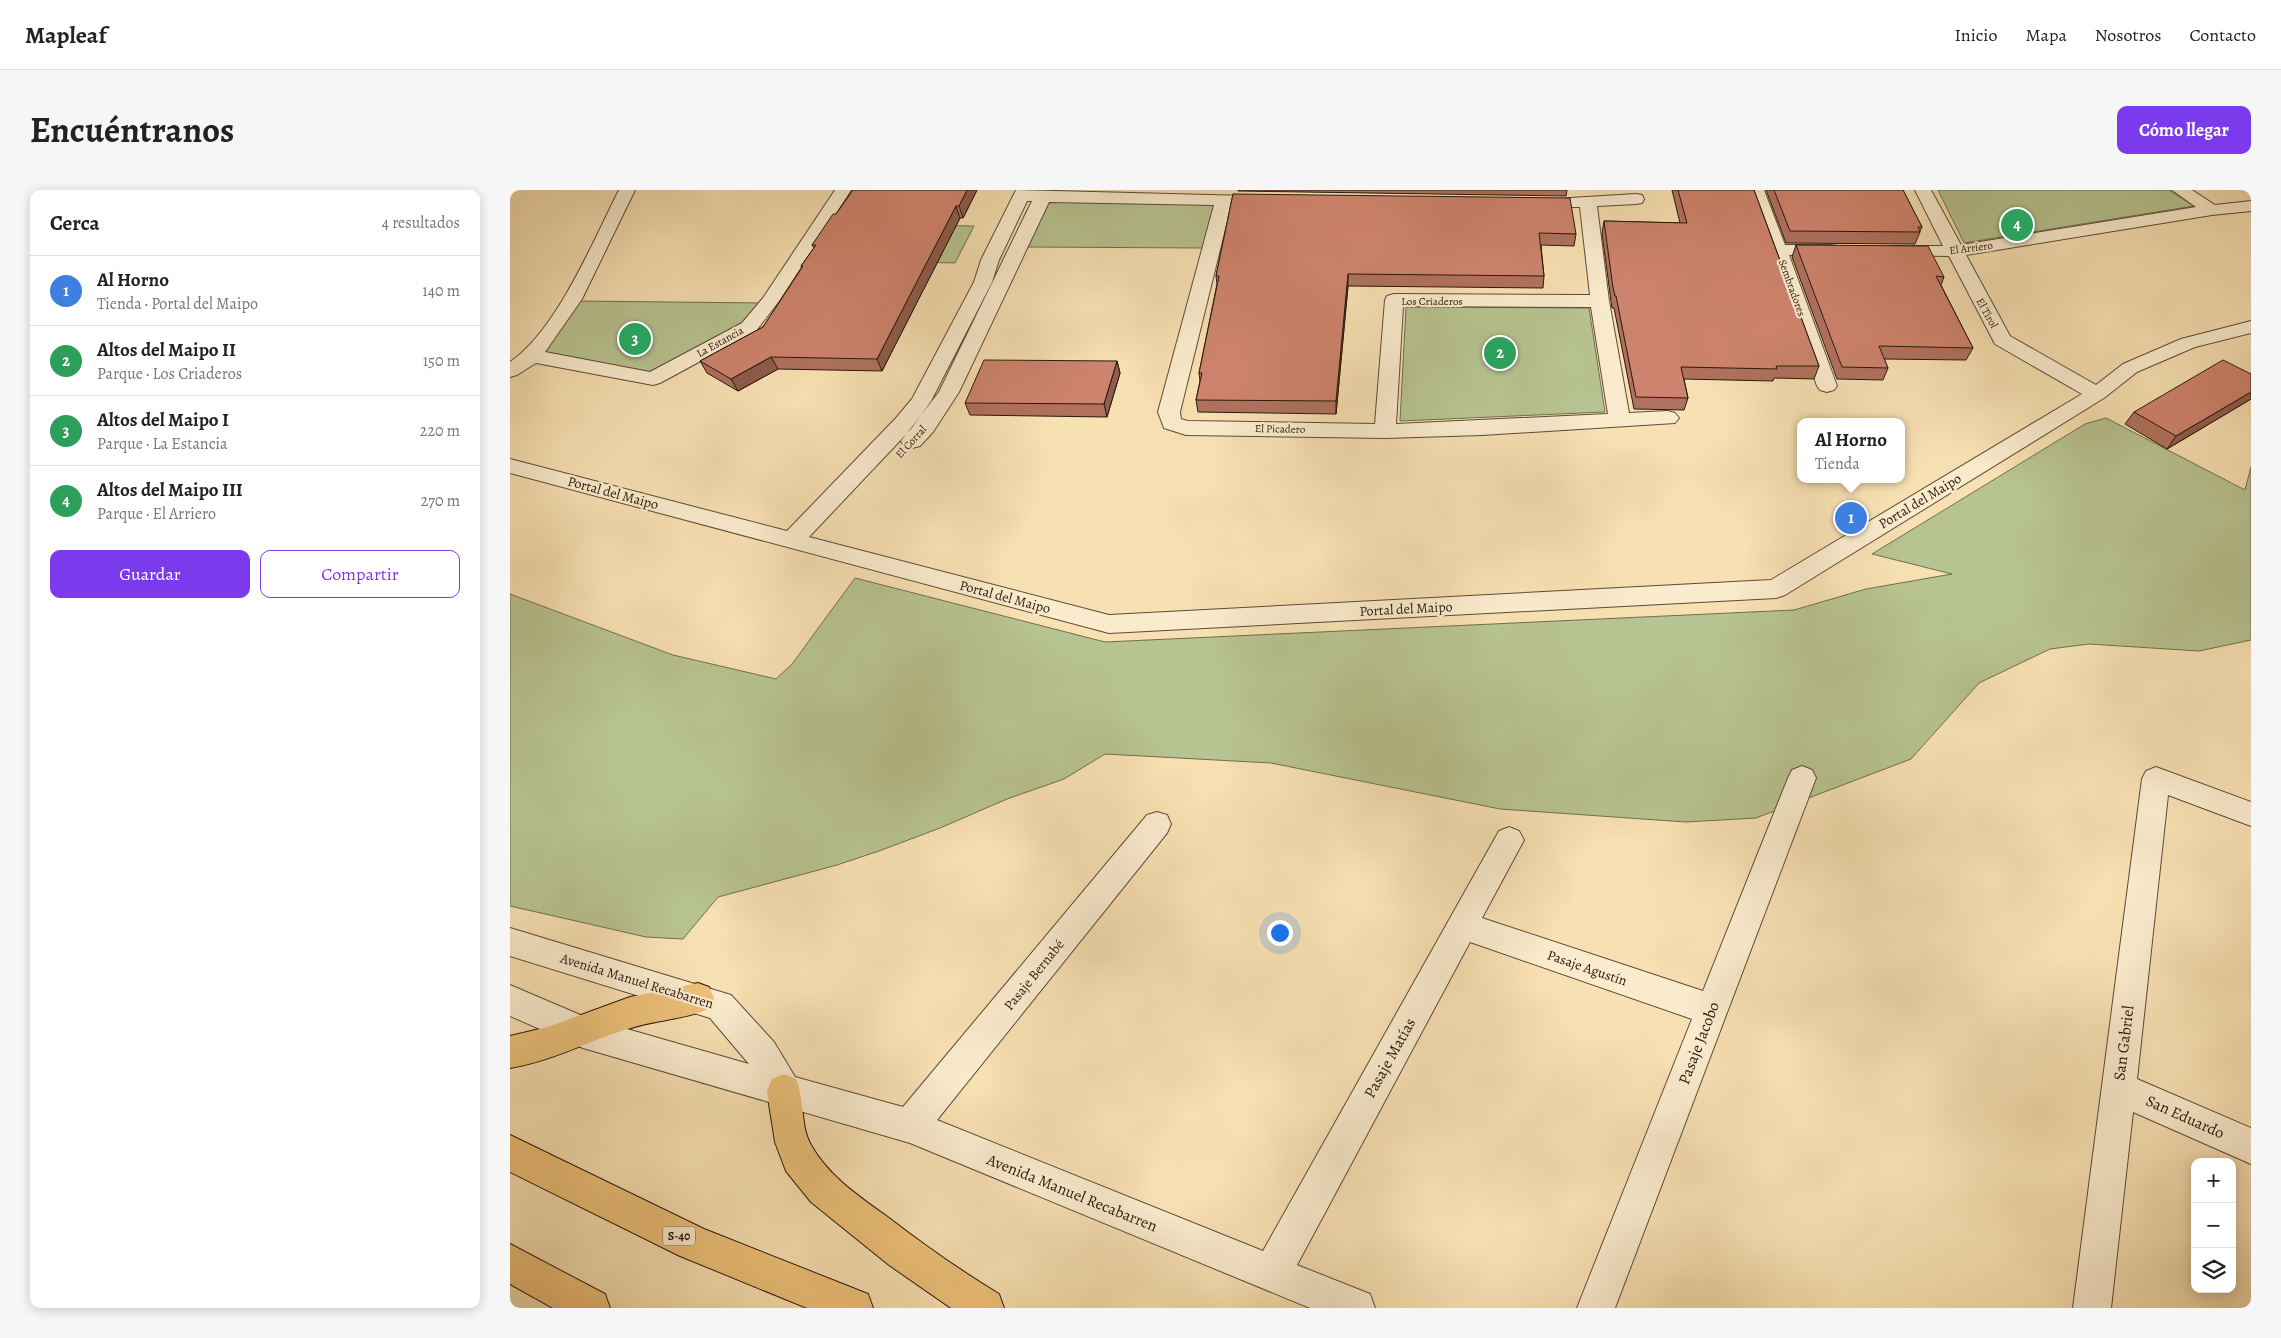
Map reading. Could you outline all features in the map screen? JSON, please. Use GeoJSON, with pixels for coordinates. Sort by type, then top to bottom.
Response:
{"type":"FeatureCollection","features":[{"type":"Feature","properties":{"kind":"main road"},"geometry":{"type":"LineString","coordinates":[[510,1052],[533,1048],[583,1032],[632,1012],[698,998]]}},
{"type":"Feature","properties":{"kind":"main road"},"geometry":{"type":"LineString","coordinates":[[784,1091],[787,1125],[798,1157],[815,1182],[839,1204],[938,1279],[985,1308]]}},
{"type":"Feature","properties":{"kind":"main road","name":"S-40"},"geometry":{"type":"LineString","coordinates":[[510,1153],[693,1243],[854,1308]]}},
{"type":"Feature","properties":{"kind":"main road"},"geometry":{"type":"LineString","coordinates":[[510,1263],[591,1308]]}},
{"type":"Feature","properties":{"kind":"street"},"geometry":{"type":"LineString","coordinates":[[510,371],[532,356],[573,298],[627,190]]}},
{"type":"Feature","properties":{"kind":"street","name":"La Estancia"},"geometry":{"type":"LineString","coordinates":[[532,356],[653,379],[749,327],[770,301],[843,190]]}},
{"type":"Feature","properties":{"kind":"street","name":"Sembradores"},"geometry":{"type":"LineString","coordinates":[[1756,190],[1827,386]]}},
{"type":"Feature","properties":{"kind":"street","name":"El Tirol"},"geometry":{"type":"LineString","coordinates":[[1923,190],[2002,340],[2097,394]]}},
{"type":"Feature","properties":{"kind":"street"},"geometry":{"type":"LineString","coordinates":[[2180,190],[2212,210]]}},
{"type":"Feature","properties":{"kind":"street"},"geometry":{"type":"LineString","coordinates":[[1023,193],[1043,197],[1254,200]]}},
{"type":"Feature","properties":{"kind":"street","name":"El Corral"},"geometry":{"type":"LineString","coordinates":[[993,282],[990,260],[1023,193]]}},
{"type":"Feature","properties":{"kind":"street","name":"El Corral"},"geometry":{"type":"LineString","coordinates":[[802,544],[835,523],[921,401],[944,359],[974,320],[993,282],[1013,261],[1043,197]]}},
{"type":"Feature","properties":{"kind":"street"},"geometry":{"type":"LineString","coordinates":[[1558,202],[1588,203],[1636,199]]}},
{"type":"Feature","properties":{"kind":"street","name":"El Picadero"},"geometry":{"type":"LineString","coordinates":[[1224,200],[1169,412],[1170,420],[1176,425],[1199,428],[1386,431],[1668,418]]}},
{"type":"Feature","properties":{"kind":"street"},"geometry":{"type":"LineString","coordinates":[[1588,203],[1600,301],[1620,420]]}},
{"type":"Feature","properties":{"kind":"street","name":"El Arriero"},"geometry":{"type":"LineString","coordinates":[[1876,251],[1955,251],[2212,210],[2251,206]]}},
{"type":"Feature","properties":{"kind":"street"},"geometry":{"type":"LineString","coordinates":[[1004,233],[1026,234]]}},
{"type":"Feature","properties":{"kind":"street"},"geometry":{"type":"LineString","coordinates":[[1778,250],[1847,251]]}},
{"type":"Feature","properties":{"kind":"street","name":"Los Criaderos"},"geometry":{"type":"LineString","coordinates":[[1386,431],[1394,300],[1600,301]]}},
{"type":"Feature","properties":{"kind":"street","name":"El Corral"},"geometry":{"type":"LineString","coordinates":[[802,544],[867,476],[925,427],[943,403],[966,359],[974,320]]}},
{"type":"Feature","properties":{"kind":"street","name":"Portal del Maipo"},"geometry":{"type":"LineString","coordinates":[[510,466],[1109,624],[1776,589],[2097,394],[2130,368],[2188,343],[2251,327]]}},
{"type":"Feature","properties":{"kind":"street"},"geometry":{"type":"LineString","coordinates":[[944,359],[966,359]]}},
{"type":"Feature","properties":{"kind":"street"},"geometry":{"type":"LineString","coordinates":[[921,401],[943,403]]}},
{"type":"Feature","properties":{"kind":"street","name":"Pasaje Jacobo"},"geometry":{"type":"LineString","coordinates":[[1596,1308],[1802,778]]}},
{"type":"Feature","properties":{"kind":"street","name":"San Gabriel"},"geometry":{"type":"LineString","coordinates":[[2092,1308],[2156,778],[2251,814]]}},
{"type":"Feature","properties":{"kind":"street","name":"Pasaje Bernabé"},"geometry":{"type":"LineString","coordinates":[[910,1126],[1157,824]]}},
{"type":"Feature","properties":{"kind":"street","name":"Pasaje Matías"},"geometry":{"type":"LineString","coordinates":[[1271,1275],[1509,840]]}},
{"type":"Feature","properties":{"kind":"street","name":"Pasaje Agustín"},"geometry":{"type":"LineString","coordinates":[[1462,926],[1712,1010]]}},
{"type":"Feature","properties":{"kind":"street","name":"Avenida Manuel Recabarren"},"geometry":{"type":"LineString","coordinates":[[510,942],[720,1006],[762,1054],[784,1091]]}},
{"type":"Feature","properties":{"kind":"street","name":"Avenida Manuel Recabarren"},"geometry":{"type":"LineString","coordinates":[[510,1000],[583,1032],[910,1126],[1271,1275],[1356,1308]]}},
{"type":"Feature","properties":{"kind":"street","name":"San Eduardo"},"geometry":{"type":"LineString","coordinates":[[2118,1088],[2251,1146]]}},
{"type":"Feature","properties":{"kind":"green space"},"geometry":{"type":"Polygon","coordinates":[[[1938,190],[2169,190],[2194,206],[1964,243],[1938,190]]]}},
{"type":"Feature","properties":{"kind":"green space"},"geometry":{"type":"Polygon","coordinates":[[[1048,201],[1216,203],[1204,248],[1028,247],[1048,201]]]}},
{"type":"Feature","properties":{"kind":"green space"},"geometry":{"type":"Polygon","coordinates":[[[906,225],[974,226],[955,263],[884,261],[906,225]]]}},
{"type":"Feature","properties":{"kind":"green space"},"geometry":{"type":"Polygon","coordinates":[[[576,301],[764,303],[745,326],[653,376],[543,352],[576,301]]]}},
{"type":"Feature","properties":{"kind":"green space"},"geometry":{"type":"Polygon","coordinates":[[[1406,307],[1589,308],[1605,412],[1400,421],[1406,307]]]}},
{"type":"Feature","properties":{"kind":"green space"},"geometry":{"type":"Polygon","coordinates":[[[2106,418],[2245,490],[2251,467],[2251,640],[2199,651],[2089,644],[2050,649],[1979,683],[1911,759],[1756,818],[1686,822],[1500,809],[1271,763],[1105,754],[1064,779],[1007,799],[940,828],[879,851],[837,865],[718,897],[683,939],[646,937],[510,906],[510,594],[673,655],[776,679],[792,664],[855,578],[1105,642],[1794,610],[1866,589],[1952,574],[1872,554],[2085,424],[2106,418]]]}},
{"type":"Feature","properties":{"kind":"building"},"geometry":{"type":"Polygon","coordinates":[[[853,190],[967,190],[959,206],[956,206],[877,359],[771,357],[731,379],[700,361],[763,327],[816,245],[812,245],[833,214],[836,214],[853,190]]]}},
{"type":"Feature","properties":{"kind":"building"},"geometry":{"type":"Polygon","coordinates":[[[1678,190],[1754,190],[1819,366],[1776,366],[1777,369],[1681,367],[1688,398],[1636,397],[1613,288],[1604,221],[1687,223],[1678,190]]]}},
{"type":"Feature","properties":{"kind":"building"},"geometry":{"type":"Polygon","coordinates":[[[1774,190],[1903,190],[1922,227],[1918,227],[1920,232],[1790,231],[1774,190]]]}},
{"type":"Feature","properties":{"kind":"building"},"geometry":{"type":"Polygon","coordinates":[[[1233,194],[1570,198],[1576,234],[1539,233],[1544,276],[1348,274],[1336,401],[1196,400],[1202,373],[1199,373],[1219,276],[1216,276],[1233,194]]]}},
{"type":"Feature","properties":{"kind":"building"},"geometry":{"type":"Polygon","coordinates":[[[1796,245],[1928,246],[1944,277],[1936,276],[1973,348],[1879,346],[1888,368],[1842,367],[1796,245]]]}},
{"type":"Feature","properties":{"kind":"building"},"geometry":{"type":"Polygon","coordinates":[[[984,360],[1117,361],[1104,404],[965,403],[984,360]]]}},
{"type":"Feature","properties":{"kind":"building"},"geometry":{"type":"Polygon","coordinates":[[[2223,360],[2251,374],[2251,392],[2176,436],[2134,412],[2223,360]]]}},
{"type":"Feature","properties":{"kind":"place","name":"Altos del Maipo III"},"geometry":{"type":"Point","coordinates":[2017,225]}},
{"type":"Feature","properties":{"kind":"place","name":"Altos del Maipo I"},"geometry":{"type":"Point","coordinates":[635,339]}},
{"type":"Feature","properties":{"kind":"place","name":"Altos del Maipo II"},"geometry":{"type":"Point","coordinates":[1500,353]}},
{"type":"Feature","properties":{"kind":"place","name":"Al Horno"},"geometry":{"type":"Point","coordinates":[1851,518]}}]}
